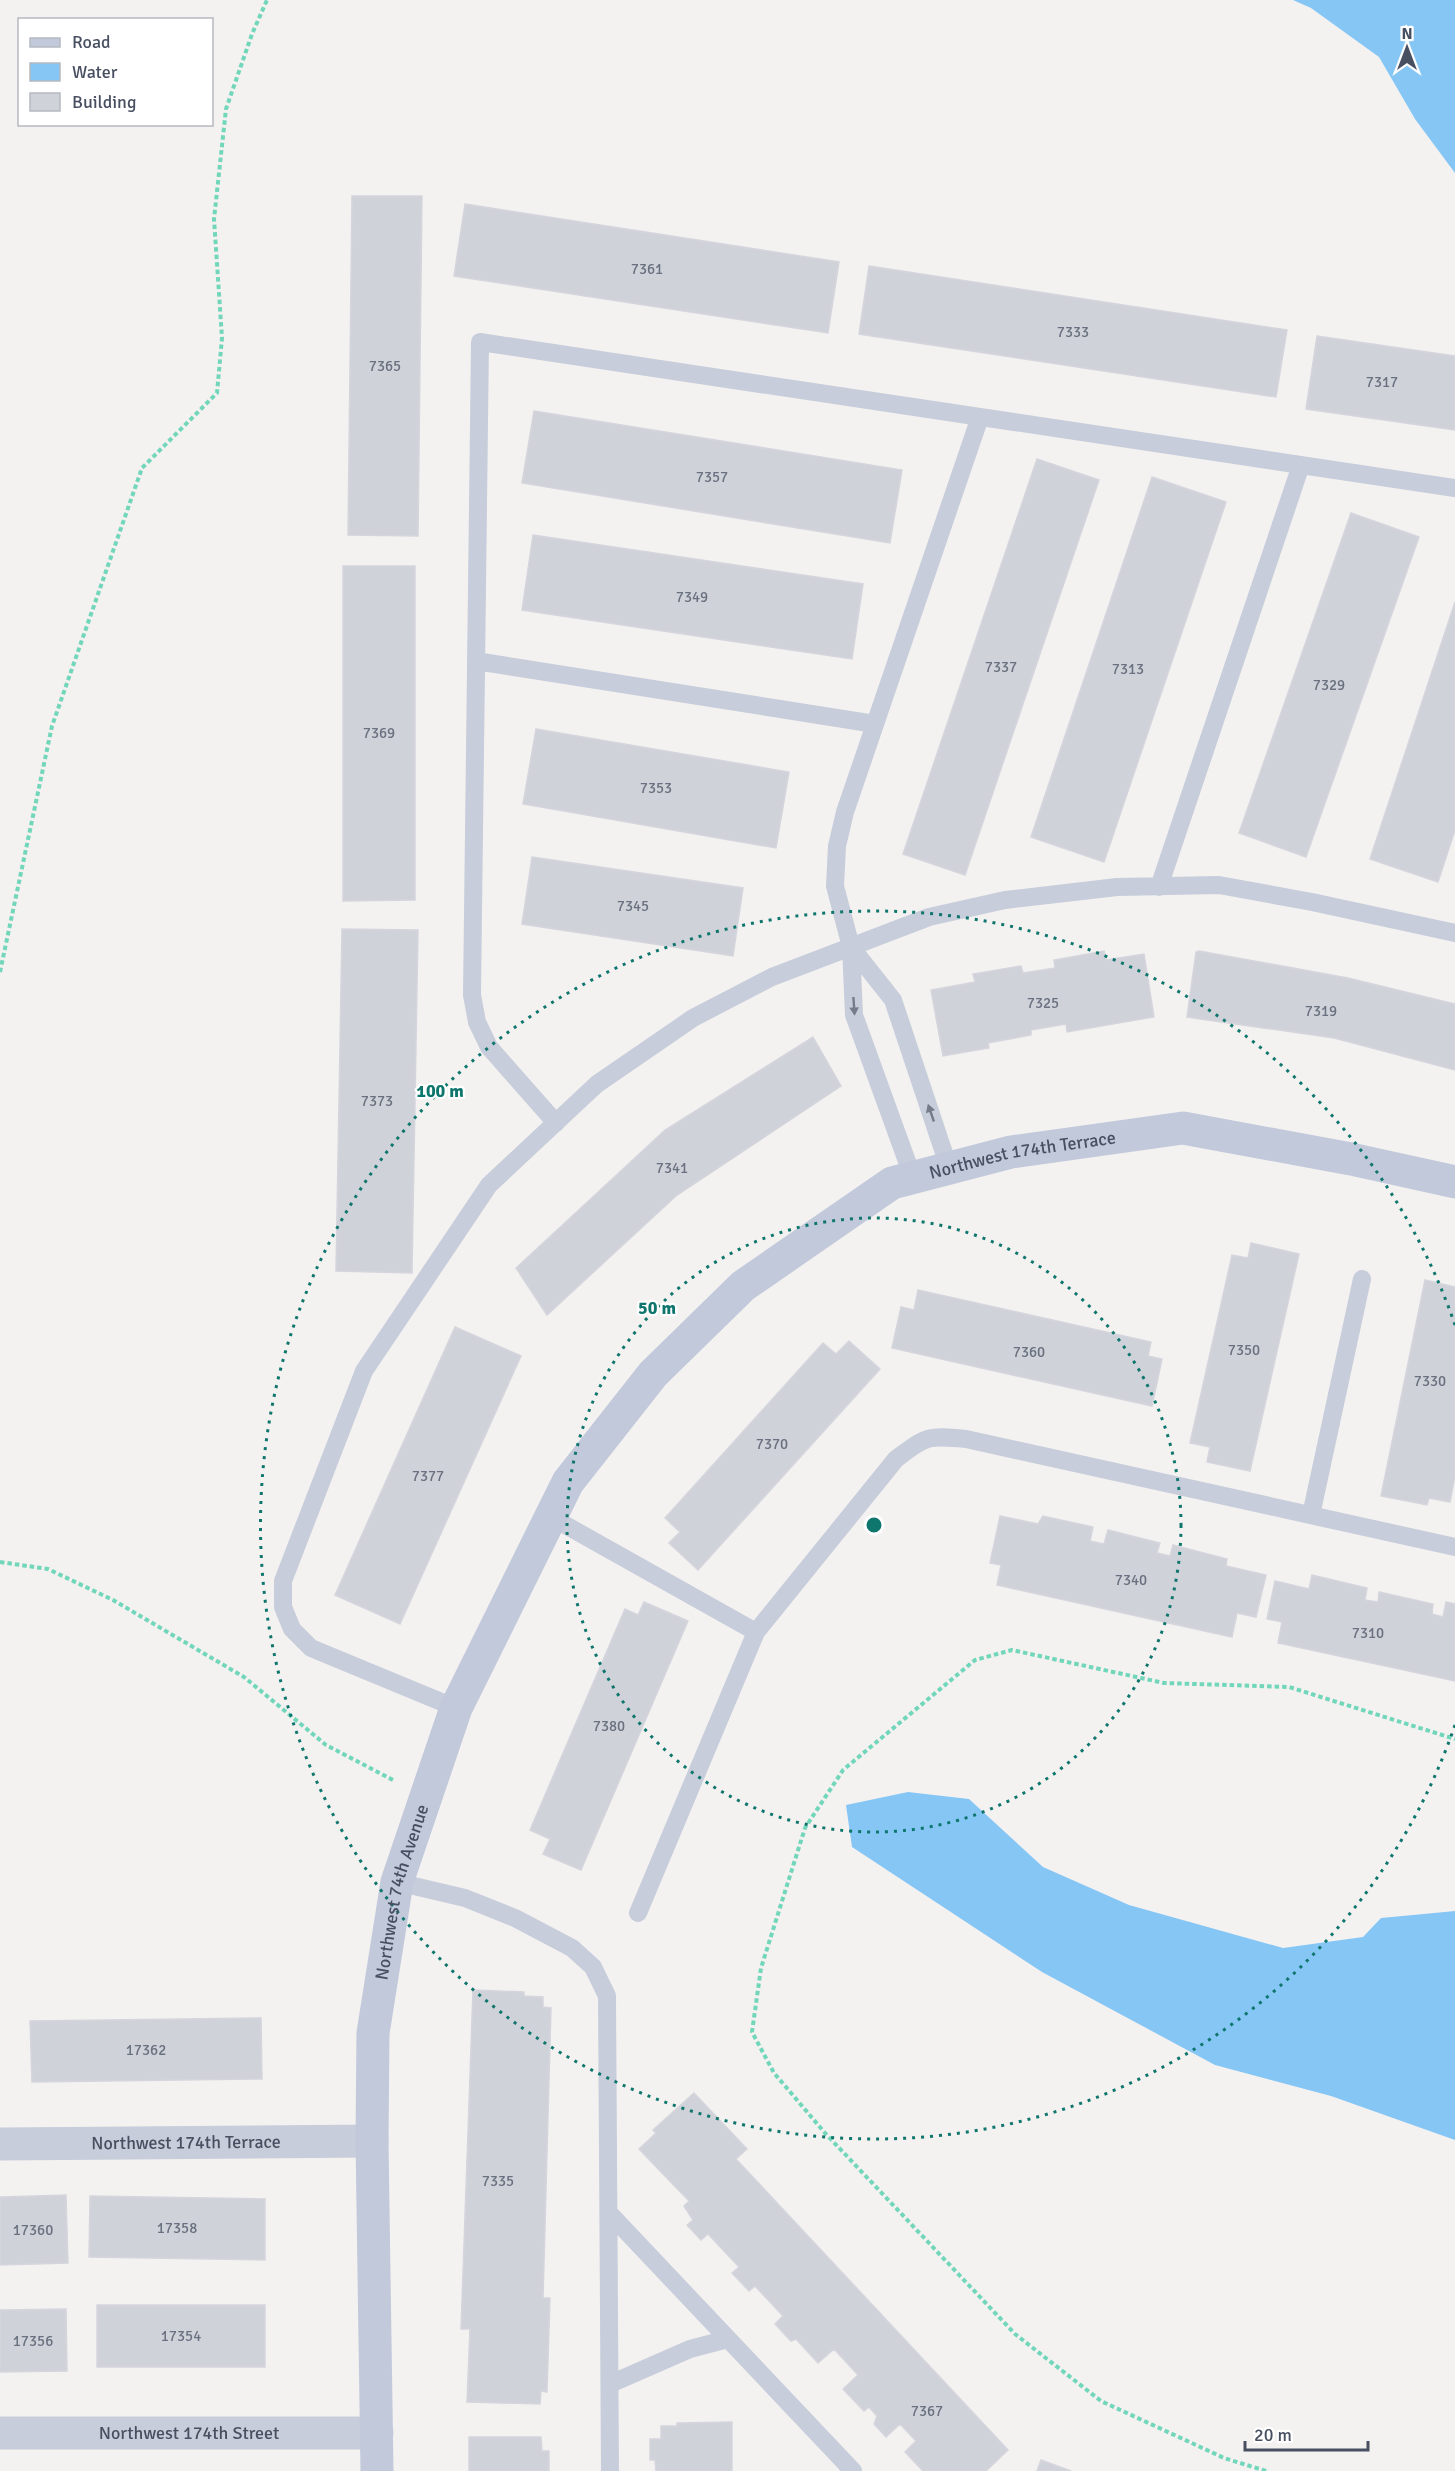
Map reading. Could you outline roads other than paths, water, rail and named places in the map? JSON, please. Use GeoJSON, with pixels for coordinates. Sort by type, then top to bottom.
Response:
{"type":"FeatureCollection","features":[{"type":"Feature","properties":{"kind":"street","name":"Northwest 174th Terrace"},"geometry":{"type":"LineString","coordinates":[[654,1374],[743,1286],[892,1183],[1011,1152],[1183,1128],[1351,1159],[1455,1182]]}},
{"type":"Feature","properties":{"kind":"street","name":"Northwest 74th Avenue"},"geometry":{"type":"LineString","coordinates":[[377,2471],[372,2141],[373,2033],[397,1882],[456,1708],[568,1482],[654,1374]]}},
{"type":"Feature","properties":{"kind":"street","name":"Northwest 174th Terrace"},"geometry":{"type":"LineString","coordinates":[[0,2144],[372,2141]]}},
{"type":"Feature","properties":{"kind":"street","name":"Northwest 174th Street"},"geometry":{"type":"LineString","coordinates":[[0,2433],[377,2433]]}},
{"type":"Feature","properties":{"kind":"lane"},"geometry":{"type":"LineString","coordinates":[[556,1123],[489,1047],[477,1022],[472,995],[480,342],[1455,488]]}},
{"type":"Feature","properties":{"kind":"lane"},"geometry":{"type":"LineString","coordinates":[[913,1178],[854,1015],[851,947],[835,886],[837,846],[845,812],[980,417]]}},
{"type":"Feature","properties":{"kind":"lane"},"geometry":{"type":"LineString","coordinates":[[1159,887],[1301,465]]}},
{"type":"Feature","properties":{"kind":"lane"},"geometry":{"type":"LineString","coordinates":[[476,661],[875,723]]}},
{"type":"Feature","properties":{"kind":"lane"},"geometry":{"type":"LineString","coordinates":[[456,1708],[311,1648],[292,1629],[283,1607],[283,1581],[364,1371],[489,1185],[597,1084],[693,1018],[772,977],[929,917],[1005,900],[1117,887],[1219,885],[1312,902],[1455,933]]}},
{"type":"Feature","properties":{"kind":"lane"},"geometry":{"type":"LineString","coordinates":[[851,947],[893,1000],[949,1168]]}},
{"type":"Feature","properties":{"kind":"lane"},"geometry":{"type":"LineString","coordinates":[[1311,1515],[1362,1279]]}},
{"type":"Feature","properties":{"kind":"lane"},"geometry":{"type":"LineString","coordinates":[[638,1913],[756,1632],[896,1459],[924,1438],[966,1439],[1455,1547]]}},
{"type":"Feature","properties":{"kind":"lane"},"geometry":{"type":"LineString","coordinates":[[551,1517],[756,1632]]}},
{"type":"Feature","properties":{"kind":"lane"},"geometry":{"type":"LineString","coordinates":[[397,1882],[465,1898],[515,1918],[572,1948],[593,1967],[607,1996],[610,2471]]}},
{"type":"Feature","properties":{"kind":"lane"},"geometry":{"type":"LineString","coordinates":[[609,2213],[853,2471]]}},
{"type":"Feature","properties":{"kind":"lane"},"geometry":{"type":"LineString","coordinates":[[610,2384],[690,2349],[728,2339]]}},
{"type":"Feature","properties":{"kind":"water"},"geometry":{"type":"Polygon","coordinates":[[[1293,0],[1455,0],[1455,173],[1415,119],[1379,57],[1311,8],[1293,0]]]}},
{"type":"Feature","properties":{"kind":"water"},"geometry":{"type":"Polygon","coordinates":[[[908,1792],[969,1799],[1043,1867],[1129,1905],[1283,1948],[1363,1937],[1381,1918],[1455,1911],[1455,2140],[1331,2096],[1215,2065],[1042,1972],[852,1847],[846,1805],[908,1792]]]}}]}
